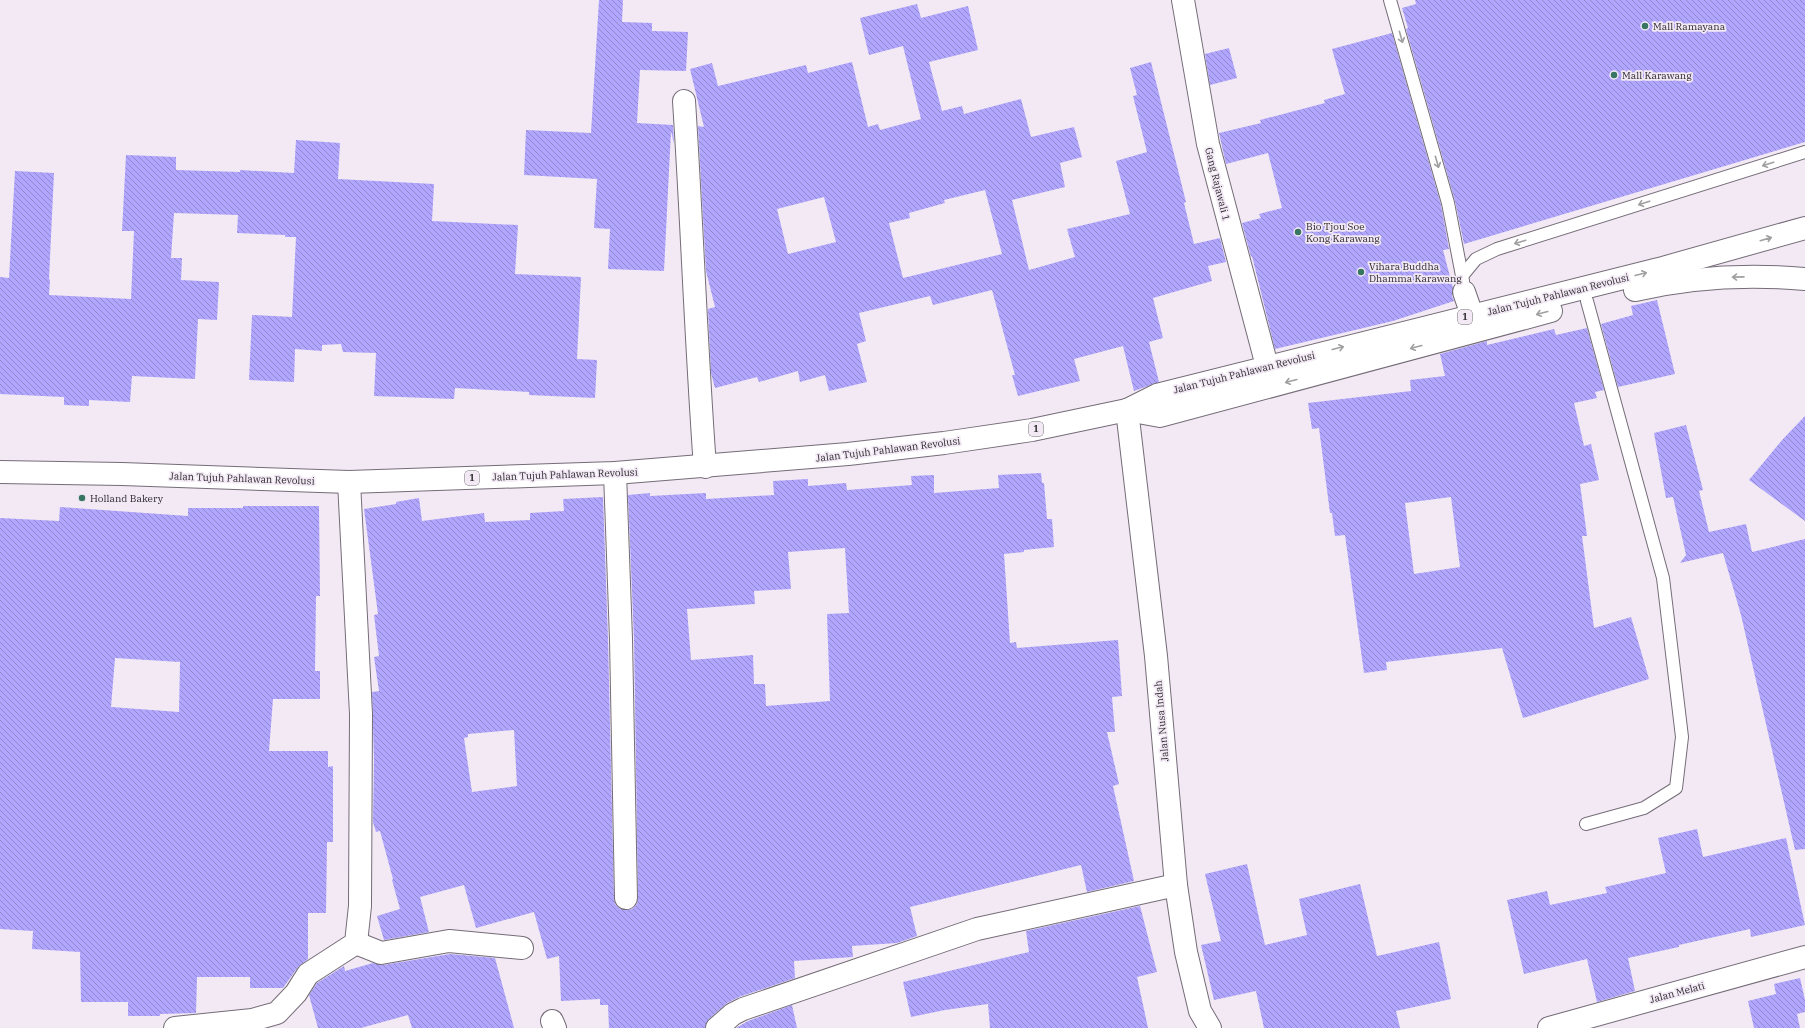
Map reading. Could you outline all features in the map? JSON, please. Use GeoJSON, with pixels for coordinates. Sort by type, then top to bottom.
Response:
{"type":"FeatureCollection","features":[{"type":"Feature","properties":{"kind":"street","name":"Gang Rajawali 1"},"geometry":{"type":"LineString","coordinates":[[1183,0],[1208,144],[1267,366]]}},
{"type":"Feature","properties":{"kind":"street"},"geometry":{"type":"LineString","coordinates":[[684,101],[692,223],[697,359],[705,467]]}},
{"type":"Feature","properties":{"kind":"street","name":"Jalan Tujuh Pahlawan Revolusi"},"geometry":{"type":"LineString","coordinates":[[0,472],[122,474],[349,482],[615,473],[705,467],[848,454],[944,443],[1032,430],[1127,410],[1157,394],[1659,269],[1805,228]]}},
{"type":"Feature","properties":{"kind":"street","name":"Jalan Tujuh Pahlawan Revolusi"},"geometry":{"type":"LineString","coordinates":[[1127,410],[1160,416],[1587,301],[1658,284],[1735,277],[1805,279]]}},
{"type":"Feature","properties":{"kind":"street"},"geometry":{"type":"LineString","coordinates":[[1463,284],[1472,315]]}},
{"type":"Feature","properties":{"kind":"street","name":"Jalan Nusa Indah"},"geometry":{"type":"LineString","coordinates":[[1127,410],[1156,656],[1176,886],[1186,952],[1200,1011],[1210,1028]]}},
{"type":"Feature","properties":{"kind":"street"},"geometry":{"type":"LineString","coordinates":[[615,473],[621,639],[626,898]]}},
{"type":"Feature","properties":{"kind":"street"},"geometry":{"type":"LineString","coordinates":[[349,482],[361,714],[360,906],[356,943]]}},
{"type":"Feature","properties":{"kind":"street"},"geometry":{"type":"LineString","coordinates":[[717,1028],[733,1014],[743,1009],[977,928],[1176,886]]}},
{"type":"Feature","properties":{"kind":"street"},"geometry":{"type":"LineString","coordinates":[[356,943],[381,953],[450,941],[522,948]]}},
{"type":"Feature","properties":{"kind":"street"},"geometry":{"type":"LineString","coordinates":[[175,1028],[252,1020],[277,1013],[296,993],[308,974],[356,943]]}},
{"type":"Feature","properties":{"kind":"street","name":"Jalan Melati"},"geometry":{"type":"LineString","coordinates":[[1549,1028],[1805,957]]}},
{"type":"Feature","properties":{"kind":"lane"},"geometry":{"type":"LineString","coordinates":[[1390,0],[1448,203],[1463,284]]}},
{"type":"Feature","properties":{"kind":"lane"},"geometry":{"type":"LineString","coordinates":[[1463,284],[1476,259],[1497,249],[1805,152]]}},
{"type":"Feature","properties":{"kind":"lane"},"geometry":{"type":"LineString","coordinates":[[1586,824],[1644,808],[1676,788],[1682,737],[1663,578],[1587,301]]}},
{"type":"Feature","properties":{"kind":"building"},"geometry":{"type":"Polygon","coordinates":[[[599,0],[623,0],[622,22],[652,23],[652,31],[688,32],[686,71],[640,70],[637,123],[673,125],[674,144],[671,131],[664,271],[608,269],[610,229],[594,228],[597,179],[524,175],[526,130],[591,133],[599,0]]]}},
{"type":"Feature","properties":{"kind":"building","name":"Mall Karawang"},"geometry":{"type":"Polygon","coordinates":[[[1415,0],[1805,0],[1805,142],[1464,244],[1455,201],[1406,29],[1408,28],[1402,8],[1416,4],[1415,0]]]}},
{"type":"Feature","properties":{"kind":"building"},"geometry":{"type":"Polygon","coordinates":[[[917,4],[921,18],[968,6],[978,50],[929,62],[942,111],[962,106],[964,114],[1021,99],[1031,137],[1074,127],[1082,157],[1060,163],[1065,187],[1012,200],[1029,270],[1075,257],[1067,229],[1130,214],[1116,161],[1147,152],[1133,96],[1137,95],[1130,68],[1151,62],[1186,202],[1184,203],[1194,244],[1220,238],[1226,262],[1208,266],[1212,281],[1153,298],[1163,338],[1149,342],[1159,382],[1134,391],[1123,346],[1074,359],[1080,381],[1018,396],[1012,375],[1015,375],[992,290],[933,305],[930,296],[859,313],[866,341],[857,344],[867,382],[829,391],[825,375],[800,382],[798,371],[759,382],[757,377],[715,388],[711,373],[708,309],[715,307],[706,271],[698,126],[704,127],[690,69],[712,63],[718,86],[806,65],[808,73],[852,62],[868,127],[878,124],[880,130],[921,119],[903,46],[869,55],[860,18],[917,4]],[[985,190],[944,200],[945,203],[909,213],[910,218],[889,223],[903,278],[1002,254],[985,190]],[[824,197],[777,209],[788,254],[836,242],[824,197]]]}},
{"type":"Feature","properties":{"kind":"building"},"geometry":{"type":"Polygon","coordinates":[[[1392,33],[1441,205],[1449,249],[1443,250],[1453,288],[1452,296],[1454,301],[1393,321],[1275,349],[1252,256],[1251,257],[1242,223],[1261,218],[1259,214],[1282,208],[1268,153],[1226,164],[1219,133],[1261,123],[1260,120],[1325,103],[1324,100],[1345,94],[1332,49],[1392,33]]]}},
{"type":"Feature","properties":{"kind":"building"},"geometry":{"type":"Polygon","coordinates":[[[1229,48],[1237,78],[1210,85],[1205,54],[1229,48]]]}},
{"type":"Feature","properties":{"kind":"building"},"geometry":{"type":"Polygon","coordinates":[[[296,140],[340,143],[338,179],[434,184],[432,221],[518,225],[515,274],[581,277],[577,359],[597,360],[595,398],[529,395],[529,392],[455,388],[454,399],[374,396],[376,353],[343,352],[341,344],[322,345],[322,351],[295,349],[294,382],[249,380],[252,315],[292,317],[296,237],[285,237],[285,235],[237,233],[238,215],[174,213],[171,258],[182,258],[181,280],[219,282],[217,320],[198,319],[195,379],[132,376],[130,402],[89,400],[89,406],[64,405],[64,397],[0,394],[0,277],[9,278],[15,171],[54,173],[49,295],[131,299],[134,231],[122,231],[126,155],[176,157],[176,170],[240,172],[240,170],[294,173],[296,140]]]}},
{"type":"Feature","properties":{"kind":"building"},"geometry":{"type":"Polygon","coordinates":[[[1657,300],[1675,374],[1618,387],[1601,324],[1633,315],[1631,306],[1657,300]]]}},
{"type":"Feature","properties":{"kind":"building"},"geometry":{"type":"Polygon","coordinates":[[[1587,328],[1604,390],[1595,392],[1597,398],[1574,403],[1584,446],[1591,444],[1599,480],[1580,484],[1587,536],[1582,536],[1594,628],[1631,617],[1649,679],[1523,718],[1502,648],[1386,662],[1387,670],[1364,673],[1345,535],[1335,536],[1332,513],[1330,513],[1319,428],[1312,429],[1308,403],[1411,391],[1410,380],[1445,376],[1440,354],[1487,341],[1487,345],[1554,329],[1556,335],[1587,328]],[[1451,497],[1405,503],[1414,574],[1460,567],[1451,497]]]}},
{"type":"Feature","properties":{"kind":"building"},"geometry":{"type":"Polygon","coordinates":[[[1805,416],[1805,521],[1749,480],[1783,439],[1805,416]]]}},
{"type":"Feature","properties":{"kind":"building"},"geometry":{"type":"Polygon","coordinates":[[[1686,425],[1703,490],[1699,491],[1709,532],[1746,524],[1752,552],[1805,539],[1805,849],[1795,850],[1741,615],[1723,553],[1680,563],[1686,555],[1673,497],[1666,498],[1654,433],[1686,425]]]}},
{"type":"Feature","properties":{"kind":"building"},"geometry":{"type":"Polygon","coordinates":[[[1041,473],[1042,483],[1044,483],[1047,519],[1052,519],[1054,547],[1004,554],[1010,643],[1016,642],[1017,648],[1118,640],[1122,696],[1112,697],[1115,732],[1107,732],[1119,784],[1113,786],[1134,881],[1087,892],[1081,865],[910,907],[917,936],[897,943],[852,946],[853,957],[794,961],[795,978],[739,997],[727,1003],[709,1019],[705,1028],[609,1028],[608,1005],[600,1005],[600,999],[561,1001],[559,956],[547,959],[534,912],[476,928],[464,885],[420,897],[429,932],[384,940],[377,916],[400,909],[380,831],[376,832],[373,822],[374,760],[372,692],[379,691],[374,657],[379,656],[374,615],[378,614],[364,509],[396,504],[396,502],[419,498],[422,521],[484,513],[485,522],[530,520],[530,513],[564,511],[563,499],[603,497],[614,898],[615,904],[620,909],[627,910],[632,909],[637,904],[638,898],[634,639],[628,495],[650,493],[650,496],[706,493],[706,499],[774,495],[773,481],[808,479],[808,486],[846,483],[847,490],[912,485],[911,476],[934,475],[934,493],[999,488],[998,475],[1041,473]],[[845,548],[788,552],[791,589],[754,591],[755,604],[687,609],[691,660],[753,655],[754,684],[765,684],[766,706],[830,701],[827,614],[849,613],[845,548]],[[514,730],[468,734],[468,737],[464,738],[472,792],[517,786],[514,730]]]}},
{"type":"Feature","properties":{"kind":"building"},"geometry":{"type":"Polygon","coordinates":[[[243,506],[319,506],[320,596],[316,596],[315,671],[320,671],[320,699],[273,699],[269,751],[328,751],[328,767],[333,766],[333,842],[327,842],[326,913],[308,913],[308,959],[298,967],[283,988],[250,988],[250,977],[197,977],[196,1013],[160,1014],[160,1016],[128,1016],[128,1002],[81,1002],[80,952],[32,949],[33,931],[0,929],[0,518],[59,521],[60,507],[188,516],[188,508],[243,508],[243,506]],[[115,658],[111,707],[179,712],[180,662],[115,658]]]}},
{"type":"Feature","properties":{"kind":"building"},"geometry":{"type":"Polygon","coordinates":[[[1697,829],[1703,857],[1786,838],[1805,925],[1751,937],[1750,929],[1628,958],[1635,991],[1597,1002],[1587,959],[1524,974],[1507,900],[1547,891],[1550,905],[1607,893],[1605,887],[1666,873],[1658,838],[1697,829]]]}},
{"type":"Feature","properties":{"kind":"building"},"geometry":{"type":"Polygon","coordinates":[[[1247,864],[1265,945],[1307,935],[1299,899],[1360,884],[1377,956],[1439,942],[1451,999],[1396,1011],[1400,1028],[1264,1028],[1256,991],[1214,1000],[1201,945],[1221,941],[1205,874],[1247,864]]]}},
{"type":"Feature","properties":{"kind":"building"},"geometry":{"type":"Polygon","coordinates":[[[1140,906],[1157,972],[1137,977],[1148,1028],[990,1028],[988,1004],[945,1010],[911,1017],[903,982],[1029,952],[1026,931],[1140,906]]]}},
{"type":"Feature","properties":{"kind":"building"},"geometry":{"type":"Polygon","coordinates":[[[450,954],[495,958],[514,1028],[412,1028],[408,1015],[361,1028],[318,1028],[309,995],[317,983],[344,966],[345,971],[373,963],[383,965],[450,954]]]}},
{"type":"Feature","properties":{"kind":"building"},"geometry":{"type":"Polygon","coordinates":[[[1800,978],[1805,1000],[1805,1012],[1797,1014],[1800,1028],[1754,1028],[1748,1001],[1776,994],[1774,984],[1800,978]]]}},
{"type":"Feature","properties":{"kind":"building"},"geometry":{"type":"Polygon","coordinates":[[[792,1005],[797,1028],[736,1028],[748,1021],[792,1005]]]}},
{"type":"Feature","properties":{"kind":"place","name":"Mall Ramayana"},"geometry":{"type":"Point","coordinates":[1645,26]}},
{"type":"Feature","properties":{"kind":"place","name":"Mall Karawang"},"geometry":{"type":"Point","coordinates":[1614,75]}},
{"type":"Feature","properties":{"kind":"place","name":"Bio Tjou Soe Kong Karawang"},"geometry":{"type":"Point","coordinates":[1298,232]}},
{"type":"Feature","properties":{"kind":"place","name":"Vihara Buddha Dhamma Karawang"},"geometry":{"type":"Point","coordinates":[1361,272]}},
{"type":"Feature","properties":{"kind":"place","name":"Holland Bakery"},"geometry":{"type":"Point","coordinates":[82,498]}}]}
